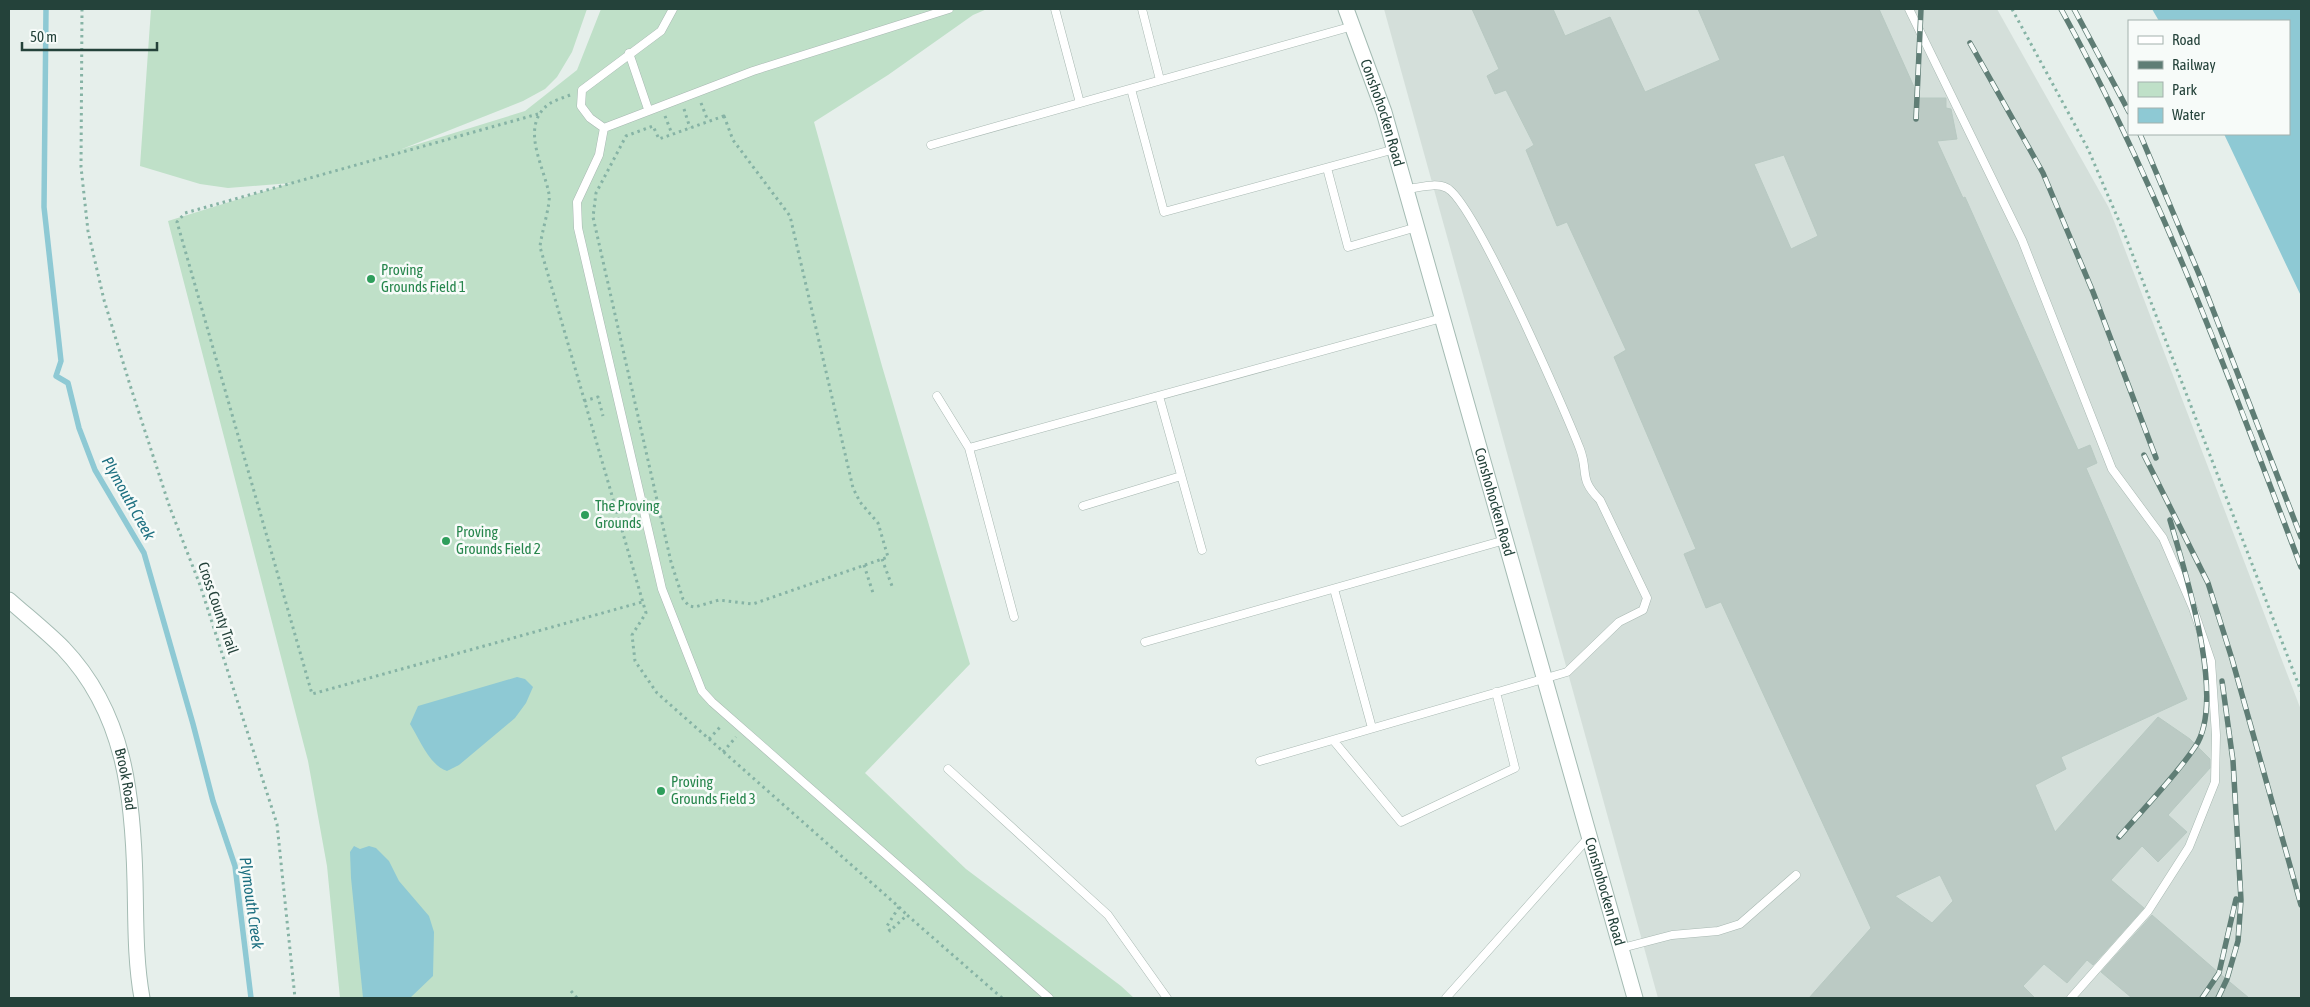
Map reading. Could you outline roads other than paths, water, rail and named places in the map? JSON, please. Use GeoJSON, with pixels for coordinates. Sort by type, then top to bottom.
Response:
{"type":"FeatureCollection","features":[{"type":"Feature","properties":{"kind":"main road","name":"Conshohocken Road"},"geometry":{"type":"LineString","coordinates":[[1346,9],[1384,112],[1635,998]]}},
{"type":"Feature","properties":{"kind":"main road","name":"Brook Road"},"geometry":{"type":"LineString","coordinates":[[9,600],[63,648],[88,680],[108,716],[124,758],[134,840],[142,998]]}},
{"type":"Feature","properties":{"kind":"lane"},"geometry":{"type":"LineString","coordinates":[[604,128],[590,118],[581,106],[582,90],[661,31],[673,9]]}},
{"type":"Feature","properties":{"kind":"lane"},"geometry":{"type":"LineString","coordinates":[[604,128],[648,109],[753,71],[948,9]]}},
{"type":"Feature","properties":{"kind":"lane"},"geometry":{"type":"LineString","coordinates":[[1055,9],[1080,103]]}},
{"type":"Feature","properties":{"kind":"lane"},"geometry":{"type":"LineString","coordinates":[[1142,9],[1160,80]]}},
{"type":"Feature","properties":{"kind":"lane"},"geometry":{"type":"LineString","coordinates":[[1909,9],[2022,240],[2112,469],[2163,538],[2193,608],[2211,661],[2216,735],[2215,782],[2189,847],[2148,911],[2071,998]]}},
{"type":"Feature","properties":{"kind":"lane"},"geometry":{"type":"LineString","coordinates":[[931,145],[1353,26]]}},
{"type":"Feature","properties":{"kind":"lane"},"geometry":{"type":"LineString","coordinates":[[629,54],[648,109]]}},
{"type":"Feature","properties":{"kind":"lane"},"geometry":{"type":"LineString","coordinates":[[1131,89],[1164,212],[1395,150]]}},
{"type":"Feature","properties":{"kind":"lane"},"geometry":{"type":"LineString","coordinates":[[604,128],[599,155],[577,202],[578,228],[662,589],[702,691],[743,730],[1049,998]]}},
{"type":"Feature","properties":{"kind":"lane"},"geometry":{"type":"LineString","coordinates":[[1326,168],[1348,248],[1416,227]]}},
{"type":"Feature","properties":{"kind":"lane"},"geometry":{"type":"LineString","coordinates":[[1260,761],[1567,672],[1619,622],[1643,610],[1647,598],[1600,500],[1587,488],[1581,451],[1544,366],[1517,307],[1464,206],[1450,189],[1443,186],[1406,189]]}},
{"type":"Feature","properties":{"kind":"lane"},"geometry":{"type":"LineString","coordinates":[[969,448],[1442,318]]}},
{"type":"Feature","properties":{"kind":"lane"},"geometry":{"type":"LineString","coordinates":[[937,396],[969,448],[1014,617]]}},
{"type":"Feature","properties":{"kind":"lane"},"geometry":{"type":"LineString","coordinates":[[1159,396],[1202,550]]}},
{"type":"Feature","properties":{"kind":"lane"},"geometry":{"type":"LineString","coordinates":[[1083,506],[1181,476]]}},
{"type":"Feature","properties":{"kind":"lane"},"geometry":{"type":"LineString","coordinates":[[1145,642],[1505,540]]}},
{"type":"Feature","properties":{"kind":"lane"},"geometry":{"type":"LineString","coordinates":[[1334,588],[1372,728]]}},
{"type":"Feature","properties":{"kind":"lane"},"geometry":{"type":"LineString","coordinates":[[1333,740],[1401,822],[1515,768],[1496,692]]}},
{"type":"Feature","properties":{"kind":"lane"},"geometry":{"type":"LineString","coordinates":[[948,769],[1108,915],[1167,998]]}},
{"type":"Feature","properties":{"kind":"lane"},"geometry":{"type":"LineString","coordinates":[[1446,998],[1589,837]]}},
{"type":"Feature","properties":{"kind":"lane"},"geometry":{"type":"LineString","coordinates":[[1622,948],[1672,935],[1718,931],[1740,924],[1796,876]]}},
{"type":"Feature","properties":{"kind":"water"},"geometry":{"type":"Polygon","coordinates":[[[2152,9],[2301,9],[2301,296],[2224,135],[2290,135],[2290,20],[2158,20],[2152,9]]]}},
{"type":"Feature","properties":{"kind":"water"},"geometry":{"type":"Polygon","coordinates":[[[517,677],[525,679],[533,687],[526,703],[515,718],[459,765],[447,771],[435,763],[410,724],[418,706],[517,677]]]}},
{"type":"Feature","properties":{"kind":"water"},"geometry":{"type":"Polygon","coordinates":[[[354,846],[360,849],[369,846],[376,848],[389,861],[399,881],[429,916],[434,932],[433,976],[410,998],[363,998],[351,878],[350,852],[354,846]]]}},
{"type":"Feature","properties":{"kind":"waterway","name":"Plymouth Creek"},"geometry":{"type":"LineString","coordinates":[[46,9],[44,207],[61,361],[56,376],[68,383],[79,428],[95,470],[144,553],[213,801],[235,866],[251,998]]}},
{"type":"Feature","properties":{"kind":"railway"},"geometry":{"type":"LineString","coordinates":[[1916,119],[1921,9]]}},
{"type":"Feature","properties":{"kind":"railway"},"geometry":{"type":"LineString","coordinates":[[2061,9],[2130,145],[2161,214],[2219,354],[2301,567]]}},
{"type":"Feature","properties":{"kind":"railway"},"geometry":{"type":"LineString","coordinates":[[2074,9],[2128,110]]}},
{"type":"Feature","properties":{"kind":"railway"},"geometry":{"type":"LineString","coordinates":[[1970,43],[2043,173],[2093,292],[2156,458]]}},
{"type":"Feature","properties":{"kind":"railway"},"geometry":{"type":"LineString","coordinates":[[2140,135],[2201,279],[2301,537]]}},
{"type":"Feature","properties":{"kind":"railway"},"geometry":{"type":"LineString","coordinates":[[2144,455],[2208,583],[2232,659],[2301,905]]}},
{"type":"Feature","properties":{"kind":"railway"},"geometry":{"type":"LineString","coordinates":[[2119,837],[2187,758],[2195,747],[2204,726],[2207,699],[2200,636],[2185,571],[2170,520]]}},
{"type":"Feature","properties":{"kind":"railway"},"geometry":{"type":"LineString","coordinates":[[2218,998],[2227,979],[2238,941],[2241,900],[2233,761],[2222,681]]}},
{"type":"Feature","properties":{"kind":"railway"},"geometry":{"type":"LineString","coordinates":[[2202,998],[2219,973],[2236,899]]}},
{"type":"Feature","properties":{"kind":"place","name":"Proving Grounds Field 1"},"geometry":{"type":"Point","coordinates":[371,279]}},
{"type":"Feature","properties":{"kind":"place","name":"The Proving Grounds"},"geometry":{"type":"Point","coordinates":[585,515]}},
{"type":"Feature","properties":{"kind":"place","name":"Proving Grounds Field 2"},"geometry":{"type":"Point","coordinates":[446,541]}},
{"type":"Feature","properties":{"kind":"place","name":"Proving Grounds Field 3"},"geometry":{"type":"Point","coordinates":[661,791]}}]}
